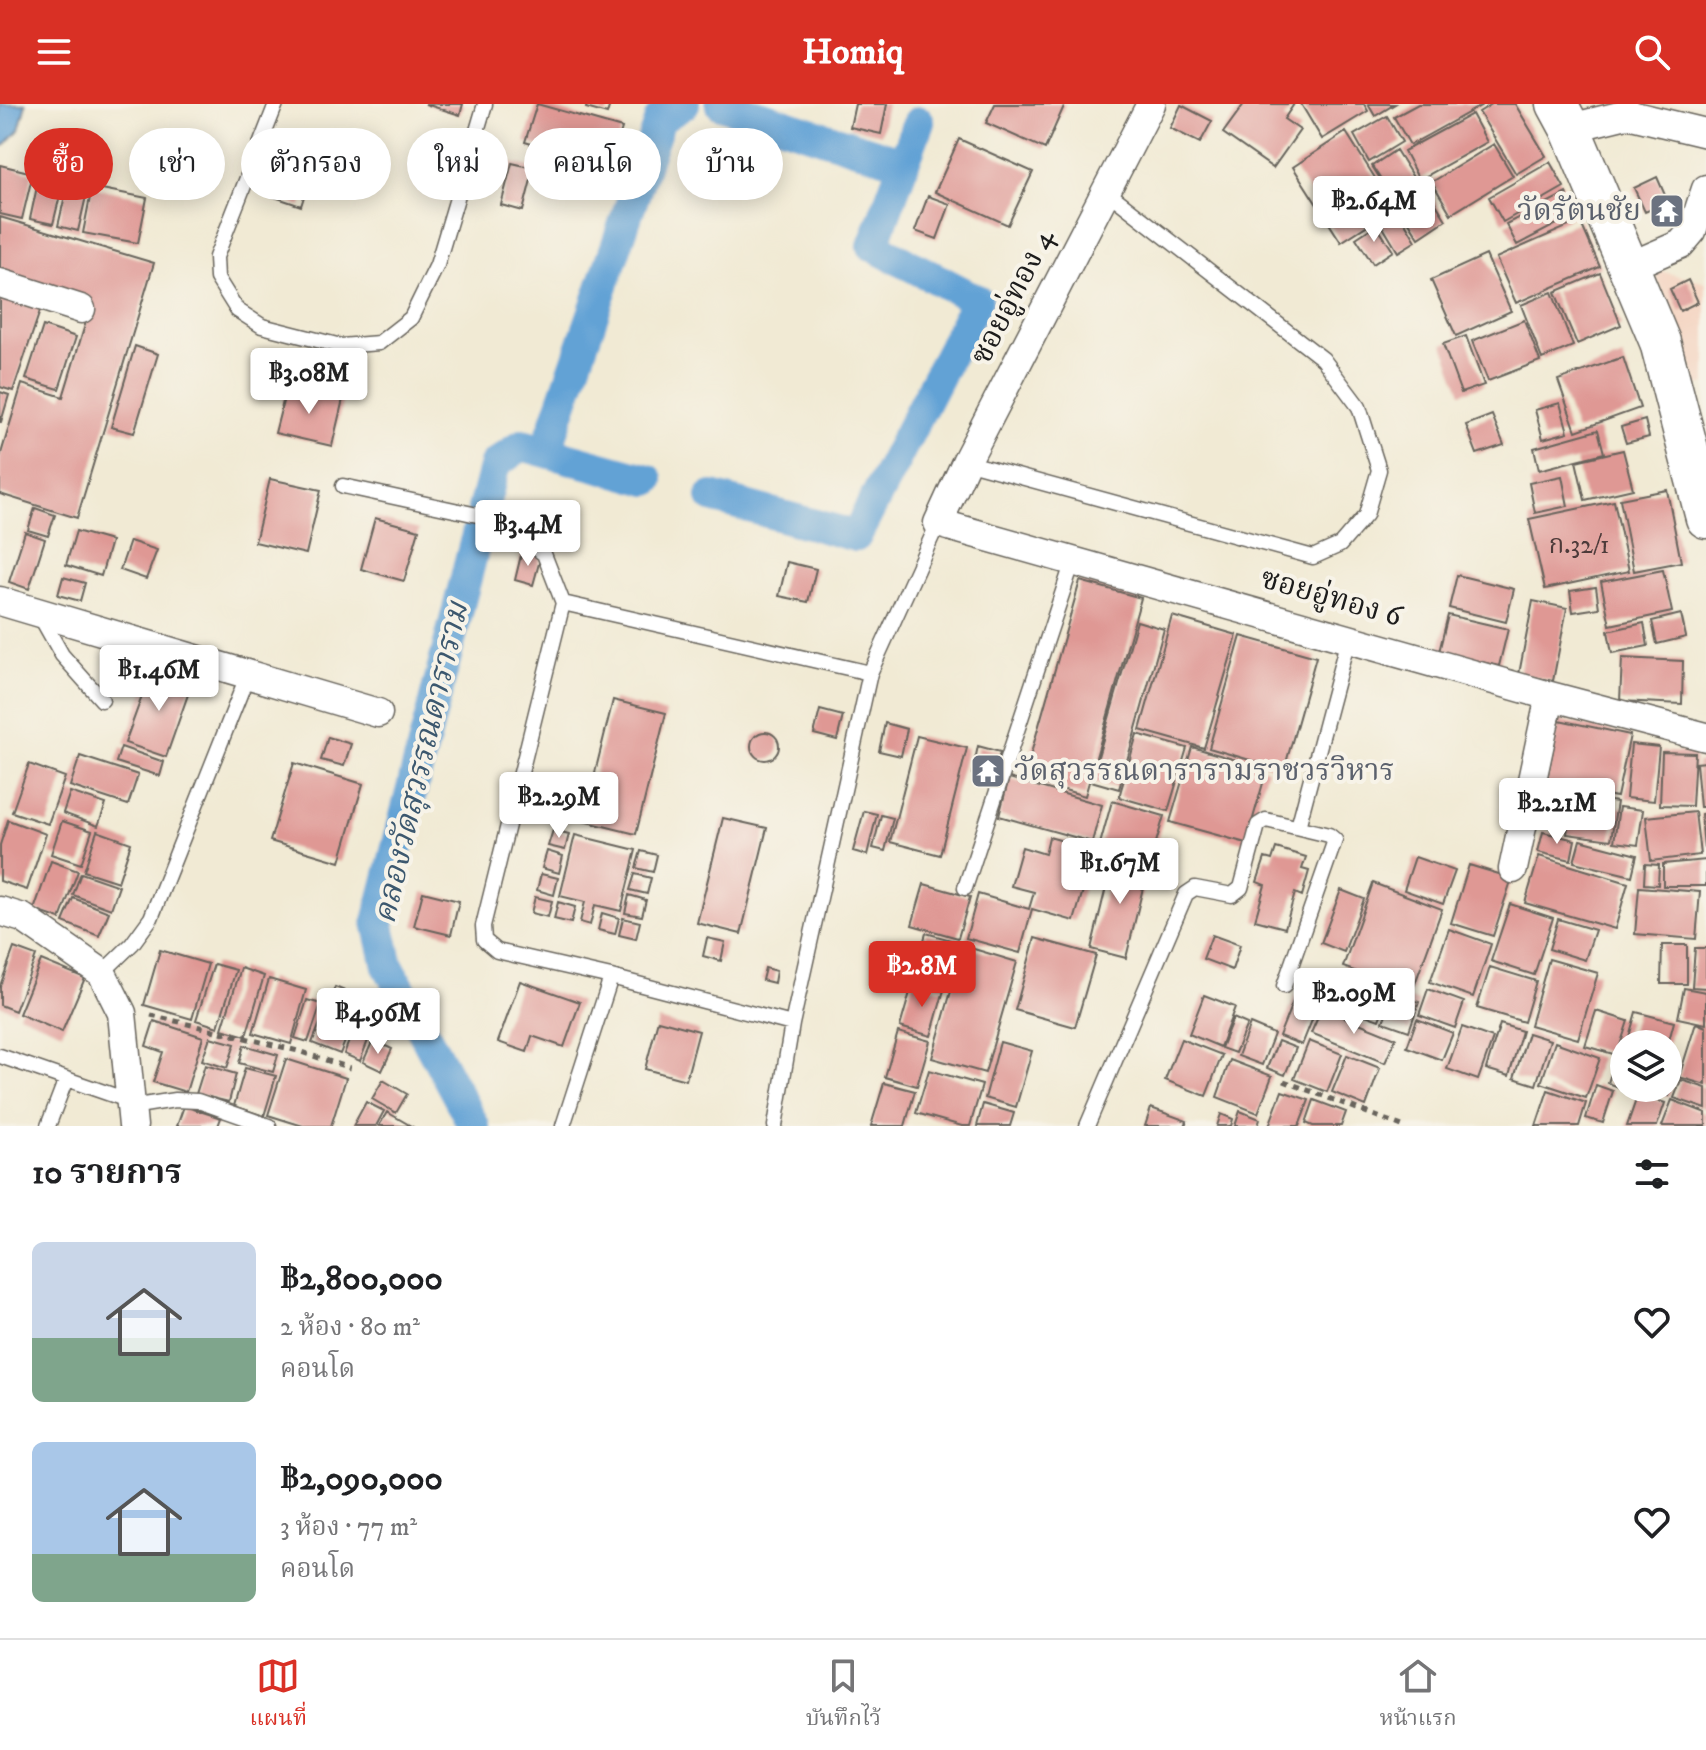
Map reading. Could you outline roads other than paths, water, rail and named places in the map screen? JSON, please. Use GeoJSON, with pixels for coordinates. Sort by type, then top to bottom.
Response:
{"type":"FeatureCollection","features":[{"type":"Feature","properties":{"kind":"main road"},"geometry":{"type":"LineString","coordinates":[[1564,116],[1660,342],[1706,518]]}},
{"type":"Feature","properties":{"kind":"street","name":"ซอยอู่ทอง 4"},"geometry":{"type":"LineString","coordinates":[[938,523],[966,462],[1151,104]]}},
{"type":"Feature","properties":{"kind":"street"},"geometry":{"type":"LineString","coordinates":[[1564,116],[1624,109],[1706,133]]}},
{"type":"Feature","properties":{"kind":"street"},"geometry":{"type":"LineString","coordinates":[[1628,267],[1681,244],[1692,231],[1706,189]]}},
{"type":"Feature","properties":{"kind":"street"},"geometry":{"type":"LineString","coordinates":[[0,283],[81,309]]}},
{"type":"Feature","properties":{"kind":"street","name":"ซอยอู่ทอง 6"},"geometry":{"type":"LineString","coordinates":[[938,523],[1706,737]]}},
{"type":"Feature","properties":{"kind":"street"},"geometry":{"type":"LineString","coordinates":[[0,601],[378,713]]}},
{"type":"Feature","properties":{"kind":"street"},"geometry":{"type":"LineString","coordinates":[[1513,869],[1550,696]]}},
{"type":"Feature","properties":{"kind":"street"},"geometry":{"type":"LineString","coordinates":[[0,911],[23,918],[102,973],[122,1013],[131,1111]]}},
{"type":"Feature","properties":{"kind":"lane"},"geometry":{"type":"LineString","coordinates":[[276,104],[216,257],[217,278],[237,310],[262,326],[341,346],[379,343],[411,318],[437,265],[485,104]]}},
{"type":"Feature","properties":{"kind":"lane"},"geometry":{"type":"LineString","coordinates":[[966,462],[1313,557],[1340,545],[1366,515],[1379,470],[1359,407],[1323,359],[1106,191]]}},
{"type":"Feature","properties":{"kind":"lane"},"geometry":{"type":"LineString","coordinates":[[343,486],[496,519],[544,554],[563,603],[483,926],[484,940],[497,951],[792,1024]]}},
{"type":"Feature","properties":{"kind":"lane"},"geometry":{"type":"LineString","coordinates":[[775,1126],[792,1024],[870,673],[938,523]]}},
{"type":"Feature","properties":{"kind":"lane"},"geometry":{"type":"LineString","coordinates":[[965,888],[1073,561]]}},
{"type":"Feature","properties":{"kind":"lane"},"geometry":{"type":"LineString","coordinates":[[563,603],[870,673]]}},
{"type":"Feature","properties":{"kind":"lane"},"geometry":{"type":"LineString","coordinates":[[37,611],[62,655],[102,700]]}},
{"type":"Feature","properties":{"kind":"lane"},"geometry":{"type":"LineString","coordinates":[[1298,827],[1348,639]]}},
{"type":"Feature","properties":{"kind":"lane"},"geometry":{"type":"LineString","coordinates":[[102,973],[132,944],[151,918],[248,674]]}},
{"type":"Feature","properties":{"kind":"lane"},"geometry":{"type":"LineString","coordinates":[[1087,1126],[1186,894],[1195,888],[1232,895],[1237,893],[1258,825],[1266,820],[1329,835],[1335,840],[1284,986]]}},
{"type":"Feature","properties":{"kind":"lane"},"geometry":{"type":"LineString","coordinates":[[563,1126],[611,977]]}},
{"type":"Feature","properties":{"kind":"lane"},"geometry":{"type":"LineString","coordinates":[[0,1056],[66,1079],[131,1111],[175,1100],[198,1101],[269,1126]]}},
{"type":"Feature","properties":{"kind":"lane"},"geometry":{"type":"LineString","coordinates":[[48,1126],[66,1079]]}},
{"type":"Feature","properties":{"kind":"water"},"geometry":{"type":"Polygon","coordinates":[[[0,104],[26,104],[19,130],[4,146],[0,146],[0,104]]]}},
{"type":"Feature","properties":{"kind":"waterway"},"geometry":{"type":"LineString","coordinates":[[546,451],[660,119],[684,104]]}},
{"type":"Feature","properties":{"kind":"waterway"},"geometry":{"type":"LineString","coordinates":[[721,104],[903,163]]}},
{"type":"Feature","properties":{"kind":"waterway","name":"คลองวัดสุวรรณดาราราม"},"geometry":{"type":"LineString","coordinates":[[712,497],[856,536],[977,300],[873,246],[919,122]]}},
{"type":"Feature","properties":{"kind":"waterway","name":"คลองวัดสุวรรณดาราราม"},"geometry":{"type":"LineString","coordinates":[[483,509],[495,464],[522,445],[648,480]]}},
{"type":"Feature","properties":{"kind":"waterway","name":"คลองวัดสุวรรณดาราราม"},"geometry":{"type":"LineString","coordinates":[[474,1126],[388,966],[378,922],[480,523]]}},
{"type":"Feature","properties":{"kind":"place","name":"วัดรัตนชัย"},"geometry":{"type":"Point","coordinates":[1667,211]}},
{"type":"Feature","properties":{"kind":"place","name":"วัดสุวรรณดารารามราชวรวิหาร"},"geometry":{"type":"Point","coordinates":[988,771]}}]}
